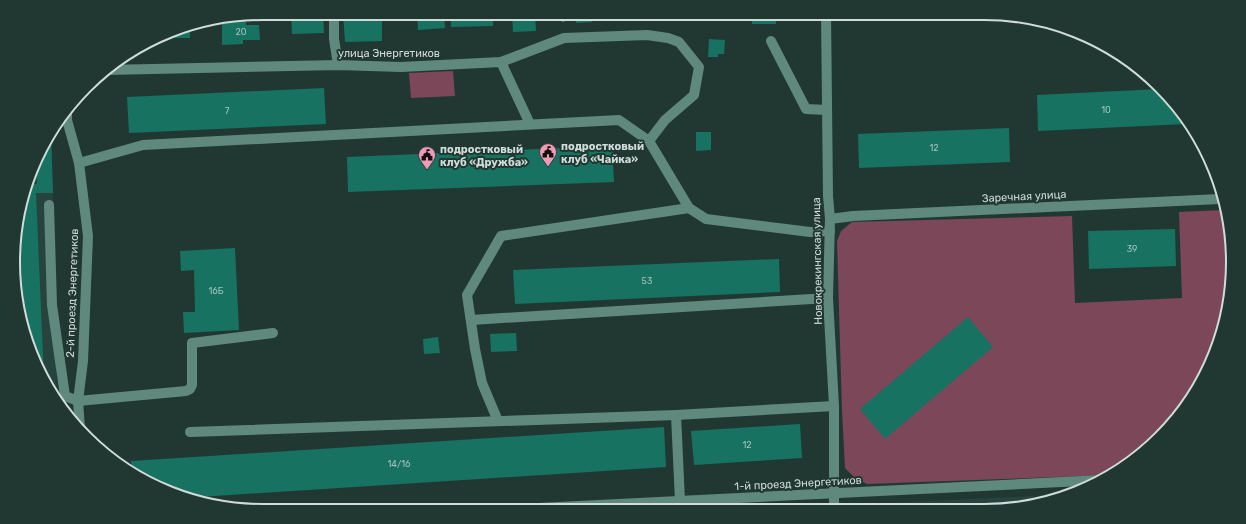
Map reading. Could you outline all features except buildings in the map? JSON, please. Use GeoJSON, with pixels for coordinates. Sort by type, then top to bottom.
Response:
{"type":"FeatureCollection","features":[{"type":"Feature","properties":{"kind":"street"},"geometry":{"type":"LineString","coordinates":[[334,20],[334,39],[338,66]]}},
{"type":"Feature","properties":{"kind":"street","name":"Новокрекингская улица"},"geometry":{"type":"LineString","coordinates":[[826,20],[828,196],[830,219],[828,298],[834,406],[834,504]]}},
{"type":"Feature","properties":{"kind":"street","name":"улица Энергетиков"},"geometry":{"type":"LineString","coordinates":[[115,70],[338,66],[401,67],[501,62],[564,38],[648,35],[668,38],[679,42],[699,68],[694,95],[665,120],[649,141]]}},
{"type":"Feature","properties":{"kind":"street"},"geometry":{"type":"LineString","coordinates":[[771,41],[806,109],[827,110]]}},
{"type":"Feature","properties":{"kind":"street"},"geometry":{"type":"LineString","coordinates":[[501,62],[530,124]]}},
{"type":"Feature","properties":{"kind":"street"},"geometry":{"type":"LineString","coordinates":[[79,163],[143,145],[619,120],[649,141],[689,208],[706,218],[810,232],[830,231]]}},
{"type":"Feature","properties":{"kind":"street","name":"2-й проезд Энергетиков"},"geometry":{"type":"LineString","coordinates":[[66,121],[79,163],[88,236],[83,362],[78,401],[80,421]]}},
{"type":"Feature","properties":{"kind":"street","name":"Заречная улица"},"geometry":{"type":"LineString","coordinates":[[830,219],[869,215],[1218,199]]}},
{"type":"Feature","properties":{"kind":"street"},"geometry":{"type":"LineString","coordinates":[[49,205],[52,305],[65,396],[78,401],[186,391],[190,389],[192,385],[192,343],[273,333]]}},
{"type":"Feature","properties":{"kind":"street"},"geometry":{"type":"LineString","coordinates":[[498,421],[482,383],[467,295],[501,236],[689,208]]}},
{"type":"Feature","properties":{"kind":"street"},"geometry":{"type":"LineString","coordinates":[[471,320],[828,298]]}},
{"type":"Feature","properties":{"kind":"street"},"geometry":{"type":"LineString","coordinates":[[190,432],[676,415],[834,406]]}},
{"type":"Feature","properties":{"kind":"street"},"geometry":{"type":"LineString","coordinates":[[676,415],[680,501]]}},
{"type":"Feature","properties":{"kind":"street","name":"1-й проезд Энергетиков"},"geometry":{"type":"LineString","coordinates":[[619,504],[834,494],[1076,486]]}},
{"type":"Feature","properties":{"kind":"shaded area"},"geometry":{"type":"Polygon","coordinates":[[[453,71],[455,96],[411,98],[409,73],[453,71]]]}},
{"type":"Feature","properties":{"kind":"shaded area"},"geometry":{"type":"Polygon","coordinates":[[[51,142],[57,390],[38,355],[28,325],[22,294],[20,262],[22,230],[28,199],[38,169],[51,142]]]}},
{"type":"Feature","properties":{"kind":"shaded area"},"geometry":{"type":"Polygon","coordinates":[[[1220,210],[1224,230],[1226,262],[1224,294],[1218,325],[1208,355],[1194,383],[1166,422],[1144,444],[1131,454],[1098,475],[867,484],[854,477],[845,468],[837,241],[841,231],[852,222],[1072,216],[1075,303],[1182,298],[1179,212],[1220,210]]]}},
{"type":"Feature","properties":{"kind":"shaded area"},"geometry":{"type":"Polygon","coordinates":[[[1033,496],[1033,499],[1016,502],[984,504],[868,504],[1033,496]]]}},
{"type":"Feature","properties":{"kind":"place","name":"подростковый клуб «Чайка»"},"geometry":{"type":"Point","coordinates":[548,167]}},
{"type":"Feature","properties":{"kind":"place","name":"подростковый клуб «Дружба»"},"geometry":{"type":"Point","coordinates":[427,170]}}]}
